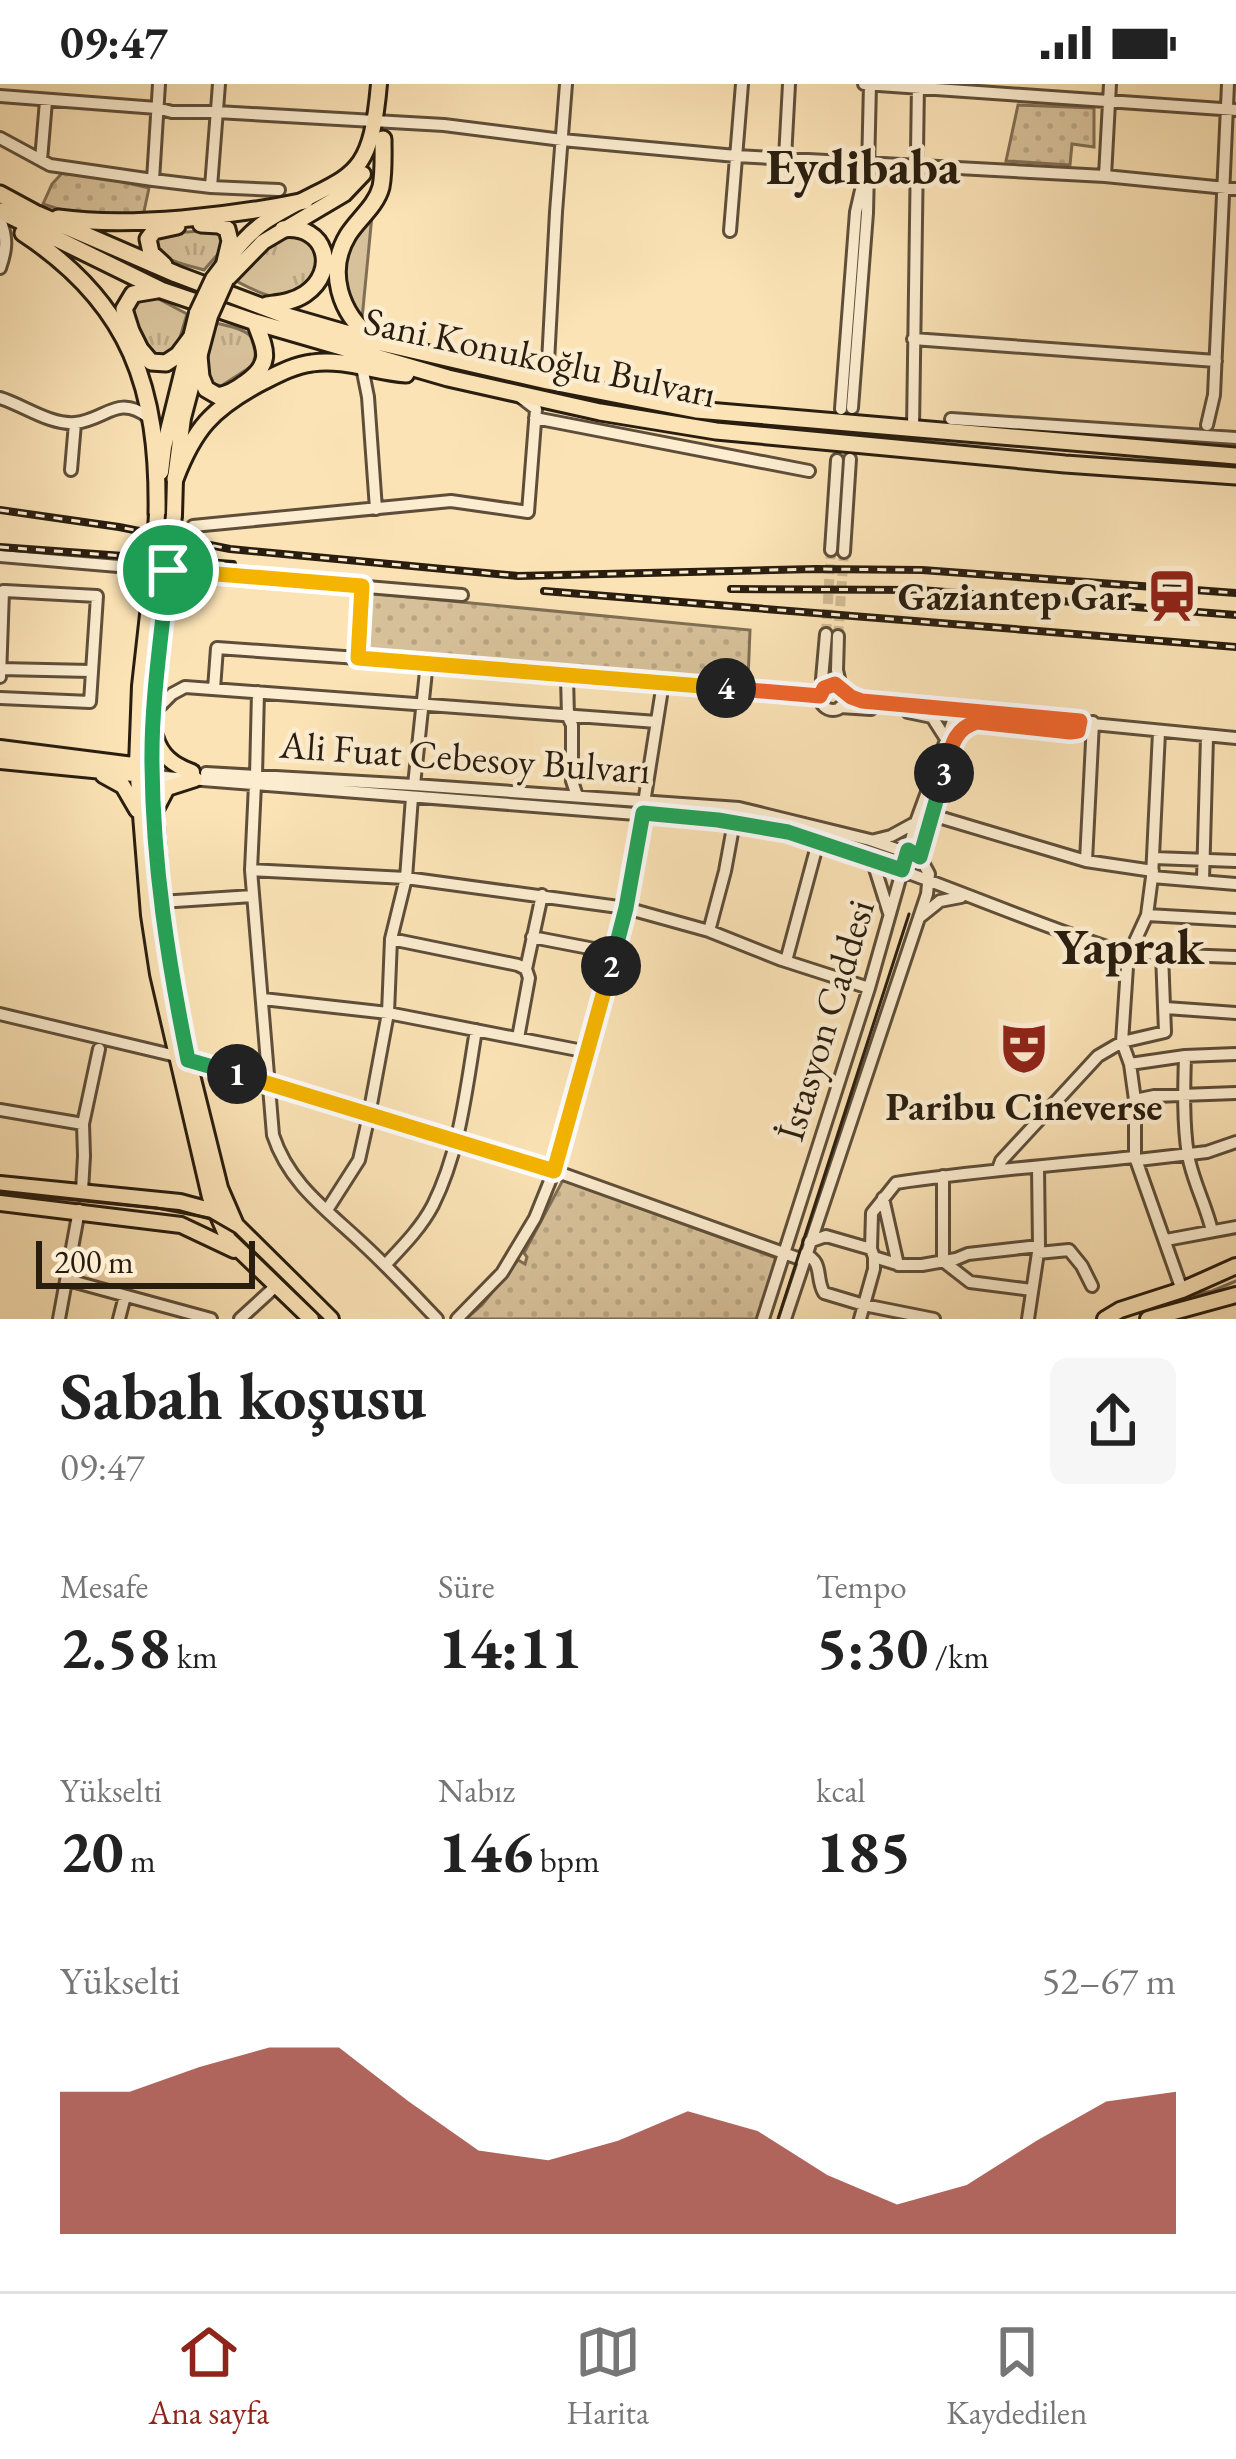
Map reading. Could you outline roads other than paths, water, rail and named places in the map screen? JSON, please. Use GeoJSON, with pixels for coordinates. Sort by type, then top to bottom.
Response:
{"type":"FeatureCollection","features":[{"type":"Feature","properties":{"kind":"highway"},"geometry":{"type":"LineString","coordinates":[[380,343],[358,327],[339,292],[336,275],[345,239],[380,189],[381,127]]}},
{"type":"Feature","properties":{"kind":"highway","name":"Sani Konukoğlu Bulvarı"},"geometry":{"type":"LineString","coordinates":[[0,194],[257,314],[448,379],[600,412],[716,430],[1236,476]]}},
{"type":"Feature","properties":{"kind":"highway"},"geometry":{"type":"LineString","coordinates":[[38,214],[90,222],[142,220],[264,210],[305,201]]}},
{"type":"Feature","properties":{"kind":"highway"},"geometry":{"type":"LineString","coordinates":[[0,216],[57,255],[91,288],[133,351],[149,401],[165,514]]}},
{"type":"Feature","properties":{"kind":"highway","name":"Sani Konukoğlu Bulvarı"},"geometry":{"type":"LineString","coordinates":[[0,216],[161,290],[547,381],[696,410],[1236,456]]}},
{"type":"Feature","properties":{"kind":"highway"},"geometry":{"type":"LineString","coordinates":[[176,274],[151,253],[148,239],[168,226],[224,226],[230,241],[225,262]]}},
{"type":"Feature","properties":{"kind":"highway"},"geometry":{"type":"LineString","coordinates":[[199,356],[206,389],[218,396],[233,392],[258,374],[264,348],[257,314],[313,287],[321,276],[325,255],[317,239],[304,230],[284,229]]}},
{"type":"Feature","properties":{"kind":"highway"},"geometry":{"type":"LineString","coordinates":[[161,290],[133,294],[124,309],[140,349],[151,362],[166,363],[190,339]]}},
{"type":"Feature","properties":{"kind":"highway"},"geometry":{"type":"LineString","coordinates":[[175,479],[204,422],[225,402],[281,372],[312,363],[345,363],[448,379]]}},
{"type":"Feature","properties":{"kind":"main road"},"geometry":{"type":"LineString","coordinates":[[219,280],[284,229],[344,194],[364,173],[381,127],[384,84]]}},
{"type":"Feature","properties":{"kind":"main road"},"geometry":{"type":"LineString","coordinates":[[236,1225],[220,1188],[152,943],[144,771],[165,514],[164,448],[190,339],[225,262],[269,219],[342,182],[381,127]]}},
{"type":"Feature","properties":{"kind":"main road"},"geometry":{"type":"LineString","coordinates":[[165,514],[199,356],[203,314]]}},
{"type":"Feature","properties":{"kind":"main road"},"geometry":{"type":"LineString","coordinates":[[0,761],[98,765],[129,745],[148,721]]}},
{"type":"Feature","properties":{"kind":"main road"},"geometry":{"type":"LineString","coordinates":[[148,721],[162,754],[193,776]]}},
{"type":"Feature","properties":{"kind":"main road","name":"Ali Fuat Cebesoy Bulvarı"},"geometry":{"type":"LineString","coordinates":[[0,748],[144,771]]}},
{"type":"Feature","properties":{"kind":"main road"},"geometry":{"type":"LineString","coordinates":[[98,765],[123,786],[148,824],[182,1058],[214,1210],[222,1230],[241,1253],[311,1319]]}},
{"type":"Feature","properties":{"kind":"main road"},"geometry":{"type":"LineString","coordinates":[[148,824],[167,788],[193,776]]}},
{"type":"Feature","properties":{"kind":"main road"},"geometry":{"type":"LineString","coordinates":[[180,1202],[195,1195],[205,1174]]}},
{"type":"Feature","properties":{"kind":"main road"},"geometry":{"type":"LineString","coordinates":[[0,1184],[180,1202],[214,1210],[236,1225],[331,1319]]}},
{"type":"Feature","properties":{"kind":"main road"},"geometry":{"type":"LineString","coordinates":[[0,1203],[193,1225],[214,1210],[220,1188]]}},
{"type":"Feature","properties":{"kind":"main road"},"geometry":{"type":"LineString","coordinates":[[181,1225],[241,1253]]}},
{"type":"Feature","properties":{"kind":"main road"},"geometry":{"type":"LineString","coordinates":[[1105,1319],[1236,1266]]}},
{"type":"Feature","properties":{"kind":"main road"},"geometry":{"type":"LineString","coordinates":[[1148,1319],[1236,1295]]}},
{"type":"Feature","properties":{"kind":"street"},"geometry":{"type":"LineString","coordinates":[[153,181],[159,84]]}},
{"type":"Feature","properties":{"kind":"street"},"geometry":{"type":"LineString","coordinates":[[211,187],[219,84]]}},
{"type":"Feature","properties":{"kind":"street"},"geometry":{"type":"LineString","coordinates":[[547,381],[566,84]]}},
{"type":"Feature","properties":{"kind":"street"},"geometry":{"type":"LineString","coordinates":[[730,231],[742,84]]}},
{"type":"Feature","properties":{"kind":"street"},"geometry":{"type":"LineString","coordinates":[[785,158],[789,84]]}},
{"type":"Feature","properties":{"kind":"street"},"geometry":{"type":"LineString","coordinates":[[847,409],[863,272],[868,84],[1232,110]]}},
{"type":"Feature","properties":{"kind":"street"},"geometry":{"type":"LineString","coordinates":[[1106,176],[1111,84]]}},
{"type":"Feature","properties":{"kind":"street"},"geometry":{"type":"LineString","coordinates":[[1207,425],[1214,395],[1230,189],[1228,84]]}},
{"type":"Feature","properties":{"kind":"street"},"geometry":{"type":"LineString","coordinates":[[913,429],[918,86]]}},
{"type":"Feature","properties":{"kind":"street"},"geometry":{"type":"LineString","coordinates":[[0,96],[381,127],[444,124],[736,156],[1106,176],[1230,189]]}},
{"type":"Feature","properties":{"kind":"street"},"geometry":{"type":"LineString","coordinates":[[41,160],[46,101]]}},
{"type":"Feature","properties":{"kind":"street"},"geometry":{"type":"LineString","coordinates":[[0,138],[50,164],[153,181],[279,190]]}},
{"type":"Feature","properties":{"kind":"street"},"geometry":{"type":"LineString","coordinates":[[0,216],[6,237],[0,268]]}},
{"type":"Feature","properties":{"kind":"street"},"geometry":{"type":"LineString","coordinates":[[914,339],[1216,362]]}},
{"type":"Feature","properties":{"kind":"street"},"geometry":{"type":"LineString","coordinates":[[362,367],[376,508]]}},
{"type":"Feature","properties":{"kind":"street"},"geometry":{"type":"LineString","coordinates":[[193,526],[452,500],[528,512],[536,409],[517,394]]}},
{"type":"Feature","properties":{"kind":"street"},"geometry":{"type":"LineString","coordinates":[[0,398],[75,423],[126,406],[151,419]]}},
{"type":"Feature","properties":{"kind":"street"},"geometry":{"type":"LineString","coordinates":[[535,418],[809,471]]}},
{"type":"Feature","properties":{"kind":"street"},"geometry":{"type":"LineString","coordinates":[[951,419],[1236,438]]}},
{"type":"Feature","properties":{"kind":"street"},"geometry":{"type":"LineString","coordinates":[[71,470],[75,423]]}},
{"type":"Feature","properties":{"kind":"street"},"geometry":{"type":"LineString","coordinates":[[837,551],[844,460]]}},
{"type":"Feature","properties":{"kind":"street"},"geometry":{"type":"LineString","coordinates":[[0,556],[161,565],[462,595]]}},
{"type":"Feature","properties":{"kind":"street"},"geometry":{"type":"LineString","coordinates":[[358,658],[362,586]]}},
{"type":"Feature","properties":{"kind":"street"},"geometry":{"type":"LineString","coordinates":[[0,698],[90,702],[97,596],[3,591],[0,672],[91,671]]}},
{"type":"Feature","properties":{"kind":"street"},"geometry":{"type":"LineString","coordinates":[[840,707],[845,700],[832,635],[822,692],[822,703],[828,709],[924,714],[932,717],[946,739]]}},
{"type":"Feature","properties":{"kind":"street"},"geometry":{"type":"LineString","coordinates":[[214,689],[217,648],[663,683],[822,692],[831,684],[862,701],[1236,738]]}},
{"type":"Feature","properties":{"kind":"street"},"geometry":{"type":"LineString","coordinates":[[328,1210],[359,1160],[388,1013],[392,939],[406,878],[427,662]]}},
{"type":"Feature","properties":{"kind":"street"},"geometry":{"type":"LineString","coordinates":[[567,676],[572,782],[577,796]]}},
{"type":"Feature","properties":{"kind":"street"},"geometry":{"type":"LineString","coordinates":[[457,1319],[502,1273],[535,1218],[554,1171],[626,908],[663,683]]}},
{"type":"Feature","properties":{"kind":"street"},"geometry":{"type":"LineString","coordinates":[[148,721],[172,694],[185,687],[657,722]]}},
{"type":"Feature","properties":{"kind":"street"},"geometry":{"type":"LineString","coordinates":[[258,692],[251,870],[273,1135],[284,1164],[306,1191],[437,1319]]}},
{"type":"Feature","properties":{"kind":"street"},"geometry":{"type":"LineString","coordinates":[[946,739],[953,721],[970,712]]}},
{"type":"Feature","properties":{"kind":"street"},"geometry":{"type":"LineString","coordinates":[[920,857],[956,734],[964,725],[977,722],[1070,732],[1087,721]]}},
{"type":"Feature","properties":{"kind":"street"},"geometry":{"type":"LineString","coordinates":[[1086,861],[1087,721]]}},
{"type":"Feature","properties":{"kind":"street"},"geometry":{"type":"LineString","coordinates":[[1159,732],[1153,869],[1147,915],[1126,967],[1122,1042],[1135,1100],[1137,1159],[1182,1290]]}},
{"type":"Feature","properties":{"kind":"street"},"geometry":{"type":"LineString","coordinates":[[1203,880],[1207,736]]}},
{"type":"Feature","properties":{"kind":"street","name":"İstasyon Caddesi"},"geometry":{"type":"LineString","coordinates":[[764,1319],[869,988],[916,822],[946,739]]}},
{"type":"Feature","properties":{"kind":"street","name":"Ali Fuat Cebesoy Bulvarı"},"geometry":{"type":"LineString","coordinates":[[144,771],[413,791],[577,796],[644,808],[739,808],[908,850],[920,857]]}},
{"type":"Feature","properties":{"kind":"street"},"geometry":{"type":"LineString","coordinates":[[413,791],[644,808],[788,832],[1096,944],[1130,952],[1236,957]]}},
{"type":"Feature","properties":{"kind":"street"},"geometry":{"type":"LineString","coordinates":[[942,818],[1086,861],[1236,884]]}},
{"type":"Feature","properties":{"kind":"street"},"geometry":{"type":"LineString","coordinates":[[709,931],[734,822]]}},
{"type":"Feature","properties":{"kind":"street"},"geometry":{"type":"LineString","coordinates":[[870,840],[891,836],[916,822]]}},
{"type":"Feature","properties":{"kind":"street"},"geometry":{"type":"LineString","coordinates":[[786,961],[818,842]]}},
{"type":"Feature","properties":{"kind":"street","name":"İstasyon Caddesi"},"geometry":{"type":"LineString","coordinates":[[785,1319],[930,880],[920,857]]}},
{"type":"Feature","properties":{"kind":"street"},"geometry":{"type":"LineString","coordinates":[[872,860],[890,916]]}},
{"type":"Feature","properties":{"kind":"street"},"geometry":{"type":"LineString","coordinates":[[1153,869],[1203,860],[1236,861]]}},
{"type":"Feature","properties":{"kind":"street"},"geometry":{"type":"LineString","coordinates":[[251,870],[406,878],[626,908],[709,931],[869,988]]}},
{"type":"Feature","properties":{"kind":"street"},"geometry":{"type":"LineString","coordinates":[[518,1038],[542,895]]}},
{"type":"Feature","properties":{"kind":"street"},"geometry":{"type":"LineString","coordinates":[[160,902],[254,896]]}},
{"type":"Feature","properties":{"kind":"street"},"geometry":{"type":"LineString","coordinates":[[918,919],[947,898],[976,899]]}},
{"type":"Feature","properties":{"kind":"street"},"geometry":{"type":"LineString","coordinates":[[1147,915],[1236,920]]}},
{"type":"Feature","properties":{"kind":"street"},"geometry":{"type":"LineString","coordinates":[[532,937],[615,953]]}},
{"type":"Feature","properties":{"kind":"street"},"geometry":{"type":"LineString","coordinates":[[392,939],[526,969]]}},
{"type":"Feature","properties":{"kind":"street"},"geometry":{"type":"LineString","coordinates":[[998,1168],[1098,1057],[1122,1042],[1165,1032],[1162,954]]}},
{"type":"Feature","properties":{"kind":"street"},"geometry":{"type":"LineString","coordinates":[[263,999],[388,1013],[588,1052]]}},
{"type":"Feature","properties":{"kind":"street"},"geometry":{"type":"LineString","coordinates":[[1166,1007],[1236,1012]]}},
{"type":"Feature","properties":{"kind":"street"},"geometry":{"type":"LineString","coordinates":[[0,1014],[182,1058],[458,1141],[784,1254],[806,1252],[826,1236],[898,1264],[968,1254],[1069,1250],[1092,1286]]}},
{"type":"Feature","properties":{"kind":"street"},"geometry":{"type":"LineString","coordinates":[[386,1265],[433,1205],[458,1141],[476,1030]]}},
{"type":"Feature","properties":{"kind":"street"},"geometry":{"type":"LineString","coordinates":[[82,1192],[83,1124],[99,1049]]}},
{"type":"Feature","properties":{"kind":"street"},"geometry":{"type":"LineString","coordinates":[[1130,1064],[1236,1054]]}},
{"type":"Feature","properties":{"kind":"street"},"geometry":{"type":"LineString","coordinates":[[1184,1056],[1188,1155],[1212,1231]]}},
{"type":"Feature","properties":{"kind":"street"},"geometry":{"type":"LineString","coordinates":[[1135,1100],[1236,1093]]}},
{"type":"Feature","properties":{"kind":"street"},"geometry":{"type":"LineString","coordinates":[[0,1110],[83,1124]]}},
{"type":"Feature","properties":{"kind":"street"},"geometry":{"type":"LineString","coordinates":[[860,1319],[873,1253],[872,1213],[896,1183],[998,1168],[1188,1155],[1236,1142]]}},
{"type":"Feature","properties":{"kind":"street"},"geometry":{"type":"LineString","coordinates":[[1028,1319],[1039,1250],[1038,1167]]}},
{"type":"Feature","properties":{"kind":"street"},"geometry":{"type":"LineString","coordinates":[[943,1176],[943,1261]]}},
{"type":"Feature","properties":{"kind":"street"},"geometry":{"type":"LineString","coordinates":[[883,1198],[898,1264]]}},
{"type":"Feature","properties":{"kind":"street"},"geometry":{"type":"LineString","coordinates":[[59,1319],[79,1210]]}},
{"type":"Feature","properties":{"kind":"street"},"geometry":{"type":"LineString","coordinates":[[1166,1240],[1236,1227]]}},
{"type":"Feature","properties":{"kind":"street"},"geometry":{"type":"LineString","coordinates":[[806,1252],[818,1264],[824,1293],[906,1317],[934,1319]]}},
{"type":"Feature","properties":{"kind":"street"},"geometry":{"type":"LineString","coordinates":[[943,1261],[970,1282],[1032,1290]]}},
{"type":"Feature","properties":{"kind":"street"},"geometry":{"type":"LineString","coordinates":[[68,1280],[125,1295],[168,1313],[209,1319]]}},
{"type":"Feature","properties":{"kind":"street"},"geometry":{"type":"LineString","coordinates":[[240,1319],[278,1286]]}},
{"type":"Feature","properties":{"kind":"street"},"geometry":{"type":"LineString","coordinates":[[119,1319],[125,1295]]}},
{"type":"Feature","properties":{"kind":"waterway"},"geometry":{"type":"LineString","coordinates":[[1183,1297],[1236,1281]]}},
{"type":"Feature","properties":{"kind":"tunnel"},"geometry":{"type":"LineString","coordinates":[[826,634],[831,550]]}},
{"type":"Feature","properties":{"kind":"tunnel"},"geometry":{"type":"LineString","coordinates":[[838,636],[844,552]]}},
{"type":"Feature","properties":{"kind":"tram line"},"geometry":{"type":"LineString","coordinates":[[778,1319],[909,914]]}},
{"type":"Feature","properties":{"kind":"tram line"},"geometry":{"type":"LineString","coordinates":[[0,1191],[209,1218],[235,1233],[323,1319]]}},
{"type":"Feature","properties":{"kind":"railway"},"geometry":{"type":"LineString","coordinates":[[0,510],[230,549],[518,576],[922,570],[1236,593]]}},
{"type":"Feature","properties":{"kind":"railway"},"geometry":{"type":"LineString","coordinates":[[0,547],[233,564]]}},
{"type":"Feature","properties":{"kind":"railway"},"geometry":{"type":"LineString","coordinates":[[731,589],[921,590],[1236,615]]}},
{"type":"Feature","properties":{"kind":"railway"},"geometry":{"type":"LineString","coordinates":[[544,591],[1236,647]]}},
{"type":"Feature","properties":{"kind":"place","name":"Gaziantep Gar"},"geometry":{"type":"Point","coordinates":[1172,596]}},
{"type":"Feature","properties":{"kind":"place","name":"Paribu Cineverse"},"geometry":{"type":"Point","coordinates":[1024,1048]}},
{"type":"Feature","properties":{"kind":"district","name":"Eydibaba"},"geometry":{"type":"Point","coordinates":[863,166]}},
{"type":"Feature","properties":{"kind":"district","name":"Yaprak"},"geometry":{"type":"Point","coordinates":[1129,946]}}]}
